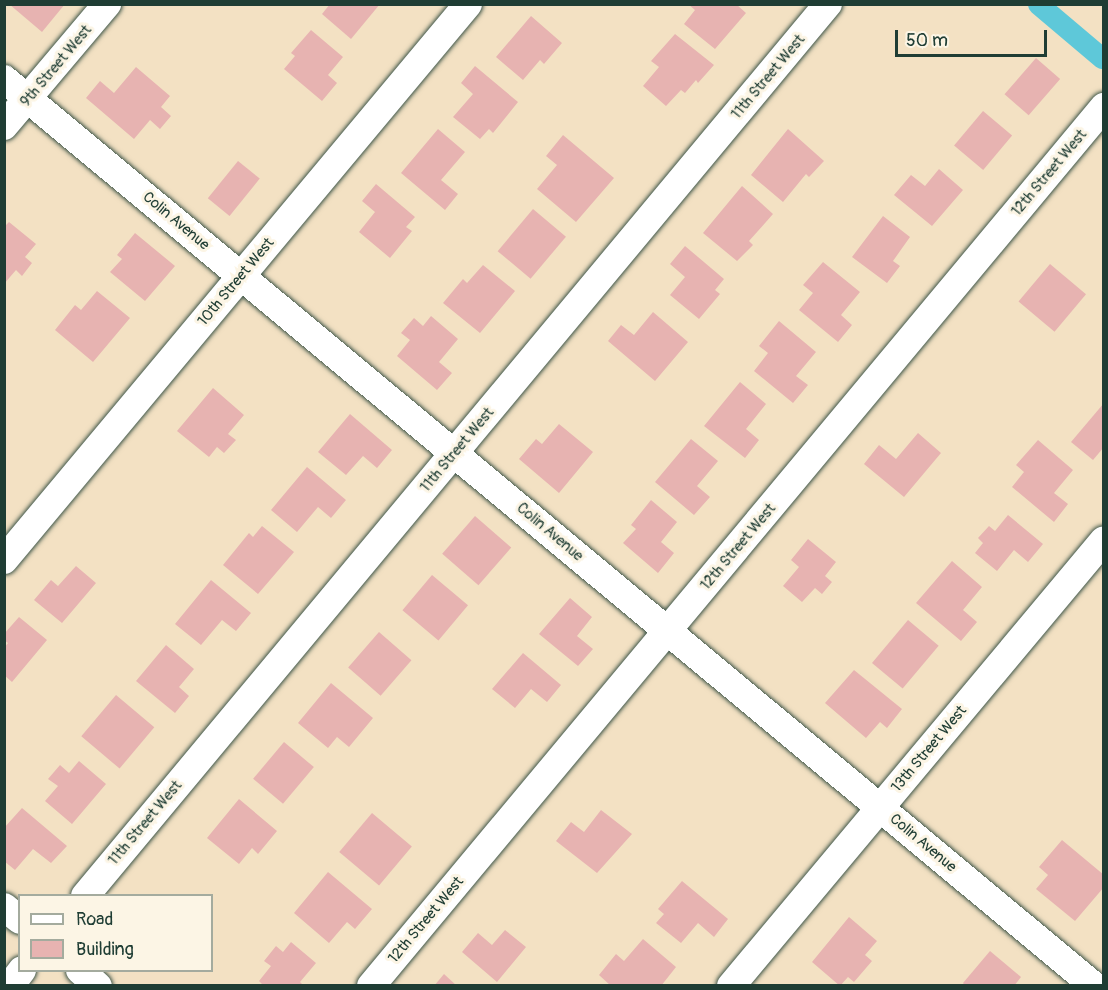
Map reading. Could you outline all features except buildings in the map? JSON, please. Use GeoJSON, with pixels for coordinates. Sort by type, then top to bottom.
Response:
{"type":"FeatureCollection","features":[{"type":"Feature","properties":{"kind":"street","name":"9th Street West"},"geometry":{"type":"LineString","coordinates":[[4,126],[107,4]]}},
{"type":"Feature","properties":{"kind":"street","name":"10th Street West"},"geometry":{"type":"LineString","coordinates":[[4,560],[468,4]]}},
{"type":"Feature","properties":{"kind":"street","name":"11th Street West"},"geometry":{"type":"LineString","coordinates":[[87,894],[828,4]]}},
{"type":"Feature","properties":{"kind":"street","name":"Colin Avenue"},"geometry":{"type":"LineString","coordinates":[[4,79],[1094,986]]}},
{"type":"Feature","properties":{"kind":"street","name":"12th Street West"},"geometry":{"type":"LineString","coordinates":[[371,986],[1104,107]]}},
{"type":"Feature","properties":{"kind":"street","name":"13th Street West"},"geometry":{"type":"LineString","coordinates":[[731,986],[1104,540]]}},
{"type":"Feature","properties":{"kind":"street"},"geometry":{"type":"LineString","coordinates":[[4,908],[18,918]]}},
{"type":"Feature","properties":{"kind":"street"},"geometry":{"type":"LineString","coordinates":[[10,986],[20,972]]}},
{"type":"Feature","properties":{"kind":"street"},"geometry":{"type":"LineString","coordinates":[[82,972],[98,986]]}},
{"type":"Feature","properties":{"kind":"street"},"geometry":{"type":"LineString","coordinates":[[1094,986],[1104,975]]}},
{"type":"Feature","properties":{"kind":"waterway"},"geometry":{"type":"LineString","coordinates":[[1038,4],[1102,58]]}}]}
